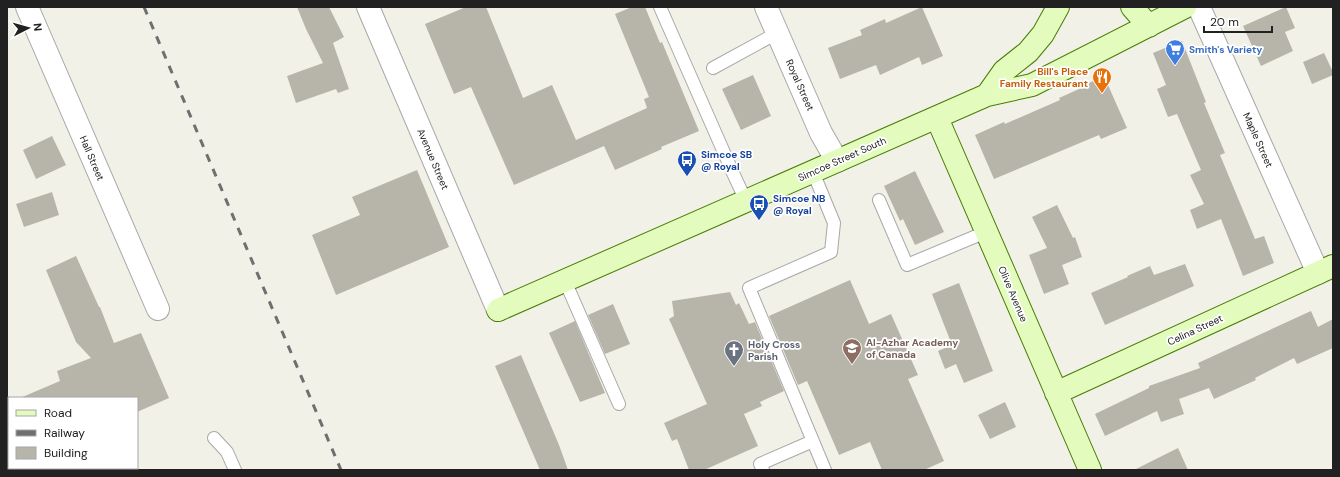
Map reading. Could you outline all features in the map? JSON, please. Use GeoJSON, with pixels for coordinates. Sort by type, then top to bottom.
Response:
{"type":"FeatureCollection","features":[{"type":"Feature","properties":{"kind":"main road"},"geometry":{"type":"LineString","coordinates":[[987,95],[1004,70],[1028,52],[1043,34],[1058,7]]}},
{"type":"Feature","properties":{"kind":"main road"},"geometry":{"type":"LineString","coordinates":[[1132,7],[1149,26]]}},
{"type":"Feature","properties":{"kind":"main road","name":"Simcoe Street South"},"geometry":{"type":"LineString","coordinates":[[498,310],[987,95],[1032,85],[1185,7]]}},
{"type":"Feature","properties":{"kind":"main road","name":"Olive Avenue"},"geometry":{"type":"LineString","coordinates":[[937,118],[1090,470]]}},
{"type":"Feature","properties":{"kind":"main road","name":"Celina Street"},"geometry":{"type":"LineString","coordinates":[[1056,394],[1325,270]]}},
{"type":"Feature","properties":{"kind":"street","name":"Hall Street"},"geometry":{"type":"LineString","coordinates":[[27,7],[158,309]]}},
{"type":"Feature","properties":{"kind":"street","name":"Avenue Street"},"geometry":{"type":"LineString","coordinates":[[368,7],[498,310]]}},
{"type":"Feature","properties":{"kind":"street","name":"Royal Street"},"geometry":{"type":"LineString","coordinates":[[766,7],[821,133],[837,161]]}},
{"type":"Feature","properties":{"kind":"street","name":"Maple Street"},"geometry":{"type":"LineString","coordinates":[[1199,7],[1325,270]]}},
{"type":"Feature","properties":{"kind":"lane"},"geometry":{"type":"LineString","coordinates":[[660,7],[746,201]]}},
{"type":"Feature","properties":{"kind":"lane"},"geometry":{"type":"LineString","coordinates":[[713,68],[778,33]]}},
{"type":"Feature","properties":{"kind":"lane"},"geometry":{"type":"LineString","coordinates":[[813,172],[834,223],[830,252],[749,288],[825,470]]}},
{"type":"Feature","properties":{"kind":"lane"},"geometry":{"type":"LineString","coordinates":[[879,200],[907,265],[986,232]]}},
{"type":"Feature","properties":{"kind":"lane"},"geometry":{"type":"LineString","coordinates":[[565,281],[619,404]]}},
{"type":"Feature","properties":{"kind":"lane"},"geometry":{"type":"LineString","coordinates":[[214,438],[226,452],[235,470]]}},
{"type":"Feature","properties":{"kind":"lane"},"geometry":{"type":"LineString","coordinates":[[763,470],[760,464],[813,441]]}},
{"type":"Feature","properties":{"kind":"building"},"geometry":{"type":"Polygon","coordinates":[[[297,7],[329,7],[344,37],[333,43],[349,89],[338,93],[336,89],[296,103],[287,76],[323,63],[297,7]]]}},
{"type":"Feature","properties":{"kind":"building"},"geometry":{"type":"Polygon","coordinates":[[[466,7],[486,7],[523,98],[552,85],[576,140],[647,108],[644,99],[649,97],[615,14],[632,7],[645,7],[660,43],[662,42],[699,131],[661,147],[662,149],[615,170],[604,146],[514,185],[471,87],[454,94],[425,24],[466,7]]]}},
{"type":"Feature","properties":{"kind":"building"},"geometry":{"type":"Polygon","coordinates":[[[922,7],[943,56],[922,65],[919,57],[880,75],[876,65],[840,79],[828,48],[862,35],[860,30],[885,19],[886,23],[922,7]]]}},
{"type":"Feature","properties":{"kind":"building"},"geometry":{"type":"Polygon","coordinates":[[[1286,7],[1295,28],[1285,32],[1293,51],[1261,66],[1243,26],[1286,7]]]}},
{"type":"Feature","properties":{"kind":"building"},"geometry":{"type":"Polygon","coordinates":[[[1182,41],[1206,102],[1204,103],[1225,153],[1220,155],[1255,239],[1264,236],[1274,263],[1243,276],[1221,219],[1197,229],[1190,210],[1204,204],[1190,175],[1201,170],[1177,114],[1168,117],[1157,89],[1166,85],[1153,53],[1182,41]]]}},
{"type":"Feature","properties":{"kind":"building"},"geometry":{"type":"Polygon","coordinates":[[[1324,53],[1333,75],[1312,84],[1303,62],[1324,53]]]}},
{"type":"Feature","properties":{"kind":"building"},"geometry":{"type":"Polygon","coordinates":[[[753,75],[771,116],[741,130],[722,89],[753,75]]]}},
{"type":"Feature","properties":{"kind":"building"},"geometry":{"type":"Polygon","coordinates":[[[1104,76],[1127,128],[1101,139],[1099,135],[994,179],[975,135],[1004,122],[1005,124],[1060,100],[1059,98],[1104,76]]]}},
{"type":"Feature","properties":{"kind":"building"},"geometry":{"type":"Polygon","coordinates":[[[52,136],[66,165],[36,179],[23,150],[52,136]]]}},
{"type":"Feature","properties":{"kind":"building"},"geometry":{"type":"Polygon","coordinates":[[[417,170],[449,247],[336,295],[312,235],[360,215],[352,197],[417,170]]]}},
{"type":"Feature","properties":{"kind":"building"},"geometry":{"type":"Polygon","coordinates":[[[915,171],[944,232],[915,245],[903,219],[900,221],[884,186],[915,171]]]}},
{"type":"Feature","properties":{"kind":"building"},"geometry":{"type":"Polygon","coordinates":[[[52,192],[59,215],[24,227],[16,204],[52,192]]]}},
{"type":"Feature","properties":{"kind":"building"},"geometry":{"type":"Polygon","coordinates":[[[1057,205],[1073,238],[1075,237],[1082,257],[1062,265],[1069,284],[1044,294],[1029,255],[1047,248],[1032,217],[1057,205]]]}},
{"type":"Feature","properties":{"kind":"building"},"geometry":{"type":"Polygon","coordinates":[[[76,256],[100,307],[114,343],[141,333],[169,398],[138,412],[138,397],[22,397],[60,381],[57,371],[91,358],[76,342],[46,270],[76,256]]]}},
{"type":"Feature","properties":{"kind":"building"},"geometry":{"type":"Polygon","coordinates":[[[1185,264],[1194,286],[1105,325],[1091,293],[1150,266],[1154,275],[1185,264]]]}},
{"type":"Feature","properties":{"kind":"building"},"geometry":{"type":"Polygon","coordinates":[[[850,280],[869,324],[891,314],[918,375],[908,379],[944,461],[924,470],[882,470],[870,442],[839,455],[807,381],[798,385],[769,316],[850,280]]]}},
{"type":"Feature","properties":{"kind":"building"},"geometry":{"type":"Polygon","coordinates":[[[959,283],[993,371],[964,383],[956,364],[945,369],[938,351],[952,345],[932,294],[959,283]]]}},
{"type":"Feature","properties":{"kind":"building","name":"Holy Cross Parish"},"geometry":{"type":"Polygon","coordinates":[[[730,292],[736,305],[739,303],[749,324],[755,322],[784,391],[760,402],[762,406],[744,414],[758,446],[704,470],[689,470],[677,439],[672,441],[664,423],[707,404],[669,319],[674,316],[672,301],[730,292]]]}},
{"type":"Feature","properties":{"kind":"building"},"geometry":{"type":"Polygon","coordinates":[[[613,304],[630,344],[605,354],[588,315],[613,304]]]}},
{"type":"Feature","properties":{"kind":"building"},"geometry":{"type":"Polygon","coordinates":[[[1311,311],[1318,327],[1333,319],[1333,348],[1297,364],[1294,358],[1255,378],[1256,380],[1214,399],[1209,388],[1179,399],[1184,414],[1161,422],[1157,411],[1105,436],[1095,414],[1149,388],[1149,386],[1200,368],[1198,363],[1311,311]]]}},
{"type":"Feature","properties":{"kind":"building"},"geometry":{"type":"Polygon","coordinates":[[[575,321],[605,393],[580,402],[549,333],[575,321]]]}},
{"type":"Feature","properties":{"kind":"building"},"geometry":{"type":"Polygon","coordinates":[[[521,355],[568,470],[540,470],[495,366],[521,355]]]}},
{"type":"Feature","properties":{"kind":"building"},"geometry":{"type":"Polygon","coordinates":[[[1005,402],[1016,427],[990,439],[978,415],[1005,402]]]}},
{"type":"Feature","properties":{"kind":"building"},"geometry":{"type":"Polygon","coordinates":[[[1178,448],[1188,470],[1134,470],[1178,448]]]}},
{"type":"Feature","properties":{"kind":"railway"},"geometry":{"type":"LineString","coordinates":[[144,7],[341,470]]}},
{"type":"Feature","properties":{"kind":"place","name":"Smith's Variety"},"geometry":{"type":"Point","coordinates":[1175,66]}},
{"type":"Feature","properties":{"kind":"place","name":"Bill's Place Family Restaurant"},"geometry":{"type":"Point","coordinates":[1102,94]}},
{"type":"Feature","properties":{"kind":"place","name":"Simcoe SB @ Royal"},"geometry":{"type":"Point","coordinates":[687,177]}},
{"type":"Feature","properties":{"kind":"place","name":"Simcoe NB @ Royal"},"geometry":{"type":"Point","coordinates":[759,221]}},
{"type":"Feature","properties":{"kind":"place","name":"Al-Azhar Academy of Canada"},"geometry":{"type":"Point","coordinates":[852,365]}},
{"type":"Feature","properties":{"kind":"place","name":"Holy Cross Parish"},"geometry":{"type":"Point","coordinates":[734,367]}}]}
